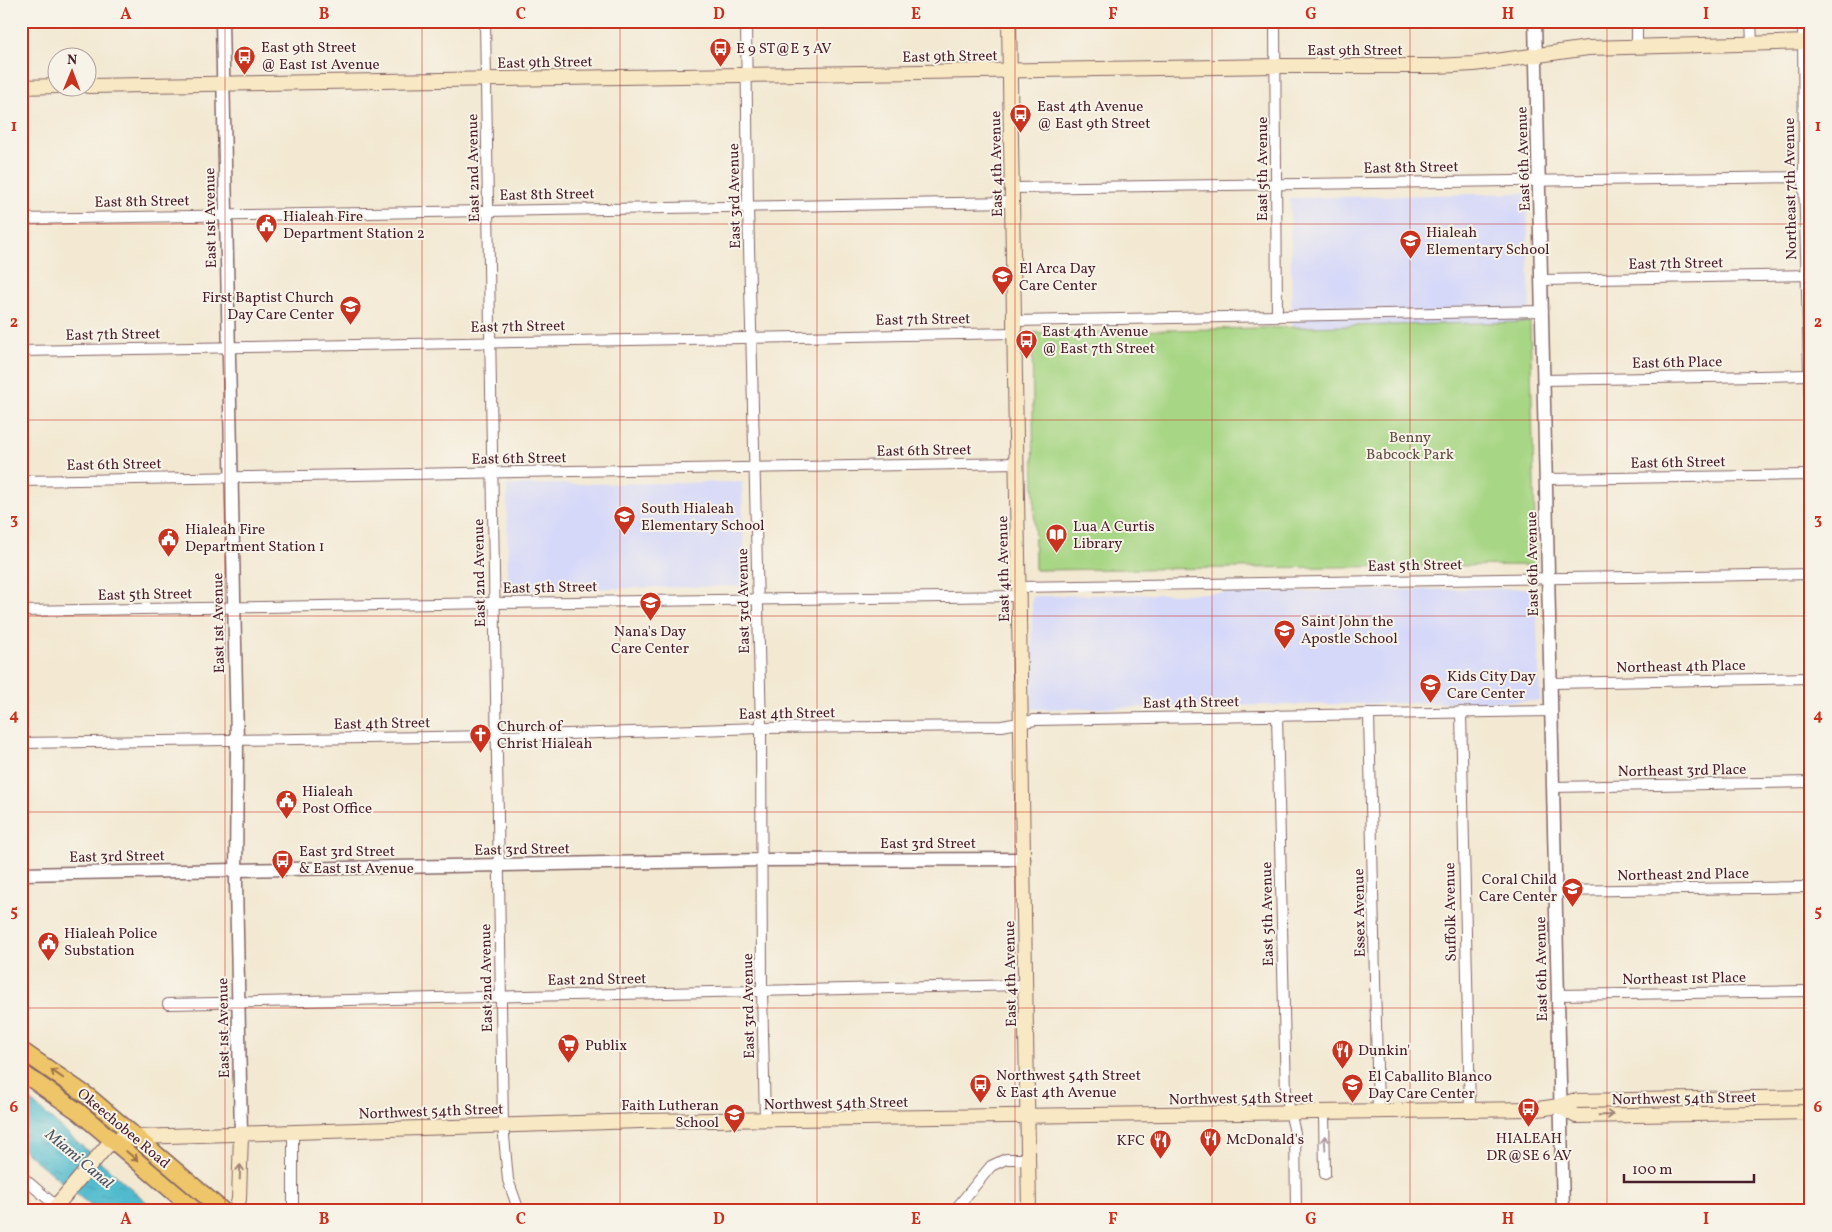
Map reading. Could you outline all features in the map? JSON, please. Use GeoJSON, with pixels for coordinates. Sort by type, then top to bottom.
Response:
{"type":"FeatureCollection","features":[{"type":"Feature","properties":{"kind":"highway","name":"Okeechobee Road"},"geometry":{"type":"LineString","coordinates":[[21,1050],[89,1097],[224,1211]]}},
{"type":"Feature","properties":{"kind":"highway","name":"Okeechobee Road"},"geometry":{"type":"LineString","coordinates":[[21,1072],[79,1112],[196,1211]]}},
{"type":"Feature","properties":{"kind":"main road","name":"East 4th Avenue"},"geometry":{"type":"LineString","coordinates":[[1009,21],[1027,985],[1029,1211]]}},
{"type":"Feature","properties":{"kind":"main road","name":"East 9th Street"},"geometry":{"type":"LineString","coordinates":[[98,86],[1010,72],[1277,66],[1437,66],[1474,64],[1588,48],[1807,42]]}},
{"type":"Feature","properties":{"kind":"main road"},"geometry":{"type":"LineString","coordinates":[[21,87],[48,86]]}},
{"type":"Feature","properties":{"kind":"main road","name":"Northwest 54th Street"},"geometry":{"type":"LineString","coordinates":[[114,1141],[137,1137],[503,1125],[1538,1110],[1560,1106],[1572,1100],[1811,1096]]}},
{"type":"Feature","properties":{"kind":"main road"},"geometry":{"type":"LineString","coordinates":[[1718,1114],[1734,1108],[1800,1106],[1811,1102]]}},
{"type":"Feature","properties":{"kind":"main road","name":"Northwest 54th Street"},"geometry":{"type":"LineString","coordinates":[[1560,1106],[1576,1116],[1811,1112]]}},
{"type":"Feature","properties":{"kind":"main road"},"geometry":{"type":"LineString","coordinates":[[236,1211],[239,1199],[241,1134]]}},
{"type":"Feature","properties":{"kind":"main road"},"geometry":{"type":"LineString","coordinates":[[55,1210],[98,1156],[114,1141]]}},
{"type":"Feature","properties":{"kind":"street","name":"East 1st Avenue"},"geometry":{"type":"LineString","coordinates":[[222,21],[234,607],[241,1134]]}},
{"type":"Feature","properties":{"kind":"street","name":"East 2nd Avenue"},"geometry":{"type":"LineString","coordinates":[[485,21],[503,1125],[508,1180],[519,1211]]}},
{"type":"Feature","properties":{"kind":"street","name":"East 3rd Avenue"},"geometry":{"type":"LineString","coordinates":[[746,21],[748,206],[761,728],[762,991],[765,1120]]}},
{"type":"Feature","properties":{"kind":"street","name":"East 5th Avenue"},"geometry":{"type":"LineString","coordinates":[[1275,21],[1277,66],[1277,316]]}},
{"type":"Feature","properties":{"kind":"street","name":"East 6th Avenue"},"geometry":{"type":"LineString","coordinates":[[1536,21],[1563,1211]]}},
{"type":"Feature","properties":{"kind":"street"},"geometry":{"type":"LineString","coordinates":[[1637,21],[1637,46]]}},
{"type":"Feature","properties":{"kind":"street"},"geometry":{"type":"LineString","coordinates":[[1751,21],[1752,43]]}},
{"type":"Feature","properties":{"kind":"street","name":"Northeast 7th Avenue"},"geometry":{"type":"LineString","coordinates":[[1803,21],[1807,42],[1811,446]]}},
{"type":"Feature","properties":{"kind":"street","name":"East 8th Street"},"geometry":{"type":"LineString","coordinates":[[1012,188],[1808,177]]}},
{"type":"Feature","properties":{"kind":"street","name":"East 8th Street"},"geometry":{"type":"LineString","coordinates":[[21,219],[1013,202]]}},
{"type":"Feature","properties":{"kind":"street","name":"East 7th Street"},"geometry":{"type":"LineString","coordinates":[[1542,280],[1809,276]]}},
{"type":"Feature","properties":{"kind":"street","name":"East 7th Street"},"geometry":{"type":"LineString","coordinates":[[21,351],[752,337],[1277,316],[1542,310]]}},
{"type":"Feature","properties":{"kind":"street","name":"East 6th Place"},"geometry":{"type":"LineString","coordinates":[[1544,380],[1810,375]]}},
{"type":"Feature","properties":{"kind":"street","name":"East 6th Street"},"geometry":{"type":"LineString","coordinates":[[21,481],[1017,463]]}},
{"type":"Feature","properties":{"kind":"street","name":"East 6th Street"},"geometry":{"type":"LineString","coordinates":[[1546,479],[1811,474]]}},
{"type":"Feature","properties":{"kind":"street","name":"East 5th Street"},"geometry":{"type":"LineString","coordinates":[[21,611],[758,599],[1549,578],[1811,574]]}},
{"type":"Feature","properties":{"kind":"street","name":"Northeast 4th Place"},"geometry":{"type":"LineString","coordinates":[[1552,683],[1811,678]]}},
{"type":"Feature","properties":{"kind":"street","name":"East 4th Street"},"geometry":{"type":"LineString","coordinates":[[21,743],[498,736],[761,728],[1002,726],[1022,724],[1035,720],[1552,711]]}},
{"type":"Feature","properties":{"kind":"street","name":"Suffolk Avenue"},"geometry":{"type":"LineString","coordinates":[[1461,712],[1470,1110]]}},
{"type":"Feature","properties":{"kind":"street","name":"Essex Avenue"},"geometry":{"type":"LineString","coordinates":[[1369,714],[1378,1112]]}},
{"type":"Feature","properties":{"kind":"street","name":"East 5th Avenue"},"geometry":{"type":"LineString","coordinates":[[1277,715],[1286,1094],[1295,1133],[1296,1211]]}},
{"type":"Feature","properties":{"kind":"street","name":"Northeast 3rd Place"},"geometry":{"type":"LineString","coordinates":[[1553,787],[1811,782]]}},
{"type":"Feature","properties":{"kind":"street","name":"East 3rd Street"},"geometry":{"type":"LineString","coordinates":[[21,874],[762,860],[1024,859]]}},
{"type":"Feature","properties":{"kind":"street","name":"Northeast 2nd Place"},"geometry":{"type":"LineString","coordinates":[[1556,891],[1811,887]]}},
{"type":"Feature","properties":{"kind":"street","name":"East 2nd Street"},"geometry":{"type":"LineString","coordinates":[[168,1004],[1027,985]]}},
{"type":"Feature","properties":{"kind":"street","name":"Northeast 1st Place"},"geometry":{"type":"LineString","coordinates":[[1557,995],[1811,990]]}},
{"type":"Feature","properties":{"kind":"street"},"geometry":{"type":"LineString","coordinates":[[1324,1112],[1325,1174]]}},
{"type":"Feature","properties":{"kind":"street"},"geometry":{"type":"LineString","coordinates":[[293,1132],[293,1211]]}},
{"type":"Feature","properties":{"kind":"street"},"geometry":{"type":"LineString","coordinates":[[954,1211],[983,1174],[995,1163],[1006,1159],[1028,1159]]}},
{"type":"Feature","properties":{"kind":"street"},"geometry":{"type":"LineString","coordinates":[[21,1176],[55,1210]]}},
{"type":"Feature","properties":{"kind":"shaded area","name":"Hialeah Elementary School"},"geometry":{"type":"Polygon","coordinates":[[[1527,193],[1530,322],[1292,327],[1290,198],[1527,193]]]}},
{"type":"Feature","properties":{"kind":"shaded area","name":"South Hialeah Elementary School"},"geometry":{"type":"Polygon","coordinates":[[[742,482],[745,586],[508,590],[507,485],[742,482]]]}},
{"type":"Feature","properties":{"kind":"shaded area","name":"Saint John the Apostle School"},"geometry":{"type":"Polygon","coordinates":[[[1529,588],[1536,595],[1540,701],[1032,709],[1032,598],[1035,596],[1529,588]]]}},
{"type":"Feature","properties":{"kind":"green space","name":"Benny Babcock Park"},"geometry":{"type":"Polygon","coordinates":[[[1530,322],[1536,565],[1035,570],[1032,333],[1530,322]]]}},
{"type":"Feature","properties":{"kind":"water","name":"Miami Canal"},"geometry":{"type":"Polygon","coordinates":[[[21,1091],[157,1211],[97,1211],[21,1148],[21,1091]]]}},
{"type":"Feature","properties":{"kind":"place","name":"E 9 ST@E 3 AV"},"geometry":{"type":"Point","coordinates":[720,67]}},
{"type":"Feature","properties":{"kind":"place","name":"East 9th Street @ East 1st Avenue"},"geometry":{"type":"Point","coordinates":[245,75]}},
{"type":"Feature","properties":{"kind":"place","name":"East 4th Avenue @ East 9th Street"},"geometry":{"type":"Point","coordinates":[1021,134]}},
{"type":"Feature","properties":{"kind":"place","name":"Hialeah Fire Department Station 2"},"geometry":{"type":"Point","coordinates":[267,244]}},
{"type":"Feature","properties":{"kind":"place","name":"Hialeah Elementary School"},"geometry":{"type":"Point","coordinates":[1410,260]}},
{"type":"Feature","properties":{"kind":"place","name":"El Arca Day Care Center"},"geometry":{"type":"Point","coordinates":[1003,296]}},
{"type":"Feature","properties":{"kind":"place","name":"First Baptist Church Day Care Center"},"geometry":{"type":"Point","coordinates":[350,325]}},
{"type":"Feature","properties":{"kind":"place","name":"East 4th Avenue @ East 7th Street"},"geometry":{"type":"Point","coordinates":[1026,359]}},
{"type":"Feature","properties":{"kind":"place","name":"South Hialeah Elementary School"},"geometry":{"type":"Point","coordinates":[625,536]}},
{"type":"Feature","properties":{"kind":"place","name":"Lua A Curtis Library"},"geometry":{"type":"Point","coordinates":[1057,554]}},
{"type":"Feature","properties":{"kind":"place","name":"Hialeah Fire Department Station 1"},"geometry":{"type":"Point","coordinates":[169,557]}},
{"type":"Feature","properties":{"kind":"place","name":"Nana's Day Care Center"},"geometry":{"type":"Point","coordinates":[650,621]}},
{"type":"Feature","properties":{"kind":"place","name":"Saint John the Apostle School"},"geometry":{"type":"Point","coordinates":[1285,649]}},
{"type":"Feature","properties":{"kind":"place","name":"Kids City Day Care Center"},"geometry":{"type":"Point","coordinates":[1431,704]}},
{"type":"Feature","properties":{"kind":"place","name":"Church of Christ Hialeah"},"geometry":{"type":"Point","coordinates":[481,754]}},
{"type":"Feature","properties":{"kind":"place","name":"Hialeah Post Office"},"geometry":{"type":"Point","coordinates":[286,819]}},
{"type":"Feature","properties":{"kind":"place","name":"East 3rd Street & East 1st Avenue"},"geometry":{"type":"Point","coordinates":[283,879]}},
{"type":"Feature","properties":{"kind":"place","name":"Coral Child Care Center"},"geometry":{"type":"Point","coordinates":[1573,907]}},
{"type":"Feature","properties":{"kind":"place","name":"Hialeah Police Substation"},"geometry":{"type":"Point","coordinates":[48,961]}},
{"type":"Feature","properties":{"kind":"place","name":"Publix"},"geometry":{"type":"Point","coordinates":[569,1064]}},
{"type":"Feature","properties":{"kind":"place","name":"Dunkin'"},"geometry":{"type":"Point","coordinates":[1342,1069]}},
{"type":"Feature","properties":{"kind":"place","name":"Northwest 54th Street & East 4th Avenue"},"geometry":{"type":"Point","coordinates":[980,1103]}},
{"type":"Feature","properties":{"kind":"place","name":"El Caballito Blanco Day Care Center"},"geometry":{"type":"Point","coordinates":[1352,1104]}},
{"type":"Feature","properties":{"kind":"place","name":"HIALEAH DR@SE 6 AV"},"geometry":{"type":"Point","coordinates":[1529,1128]}},
{"type":"Feature","properties":{"kind":"place","name":"Faith Lutheran School"},"geometry":{"type":"Point","coordinates":[735,1133]}},
{"type":"Feature","properties":{"kind":"place","name":"McDonald's"},"geometry":{"type":"Point","coordinates":[1210,1158]}},
{"type":"Feature","properties":{"kind":"place","name":"KFC"},"geometry":{"type":"Point","coordinates":[1161,1159]}}]}
